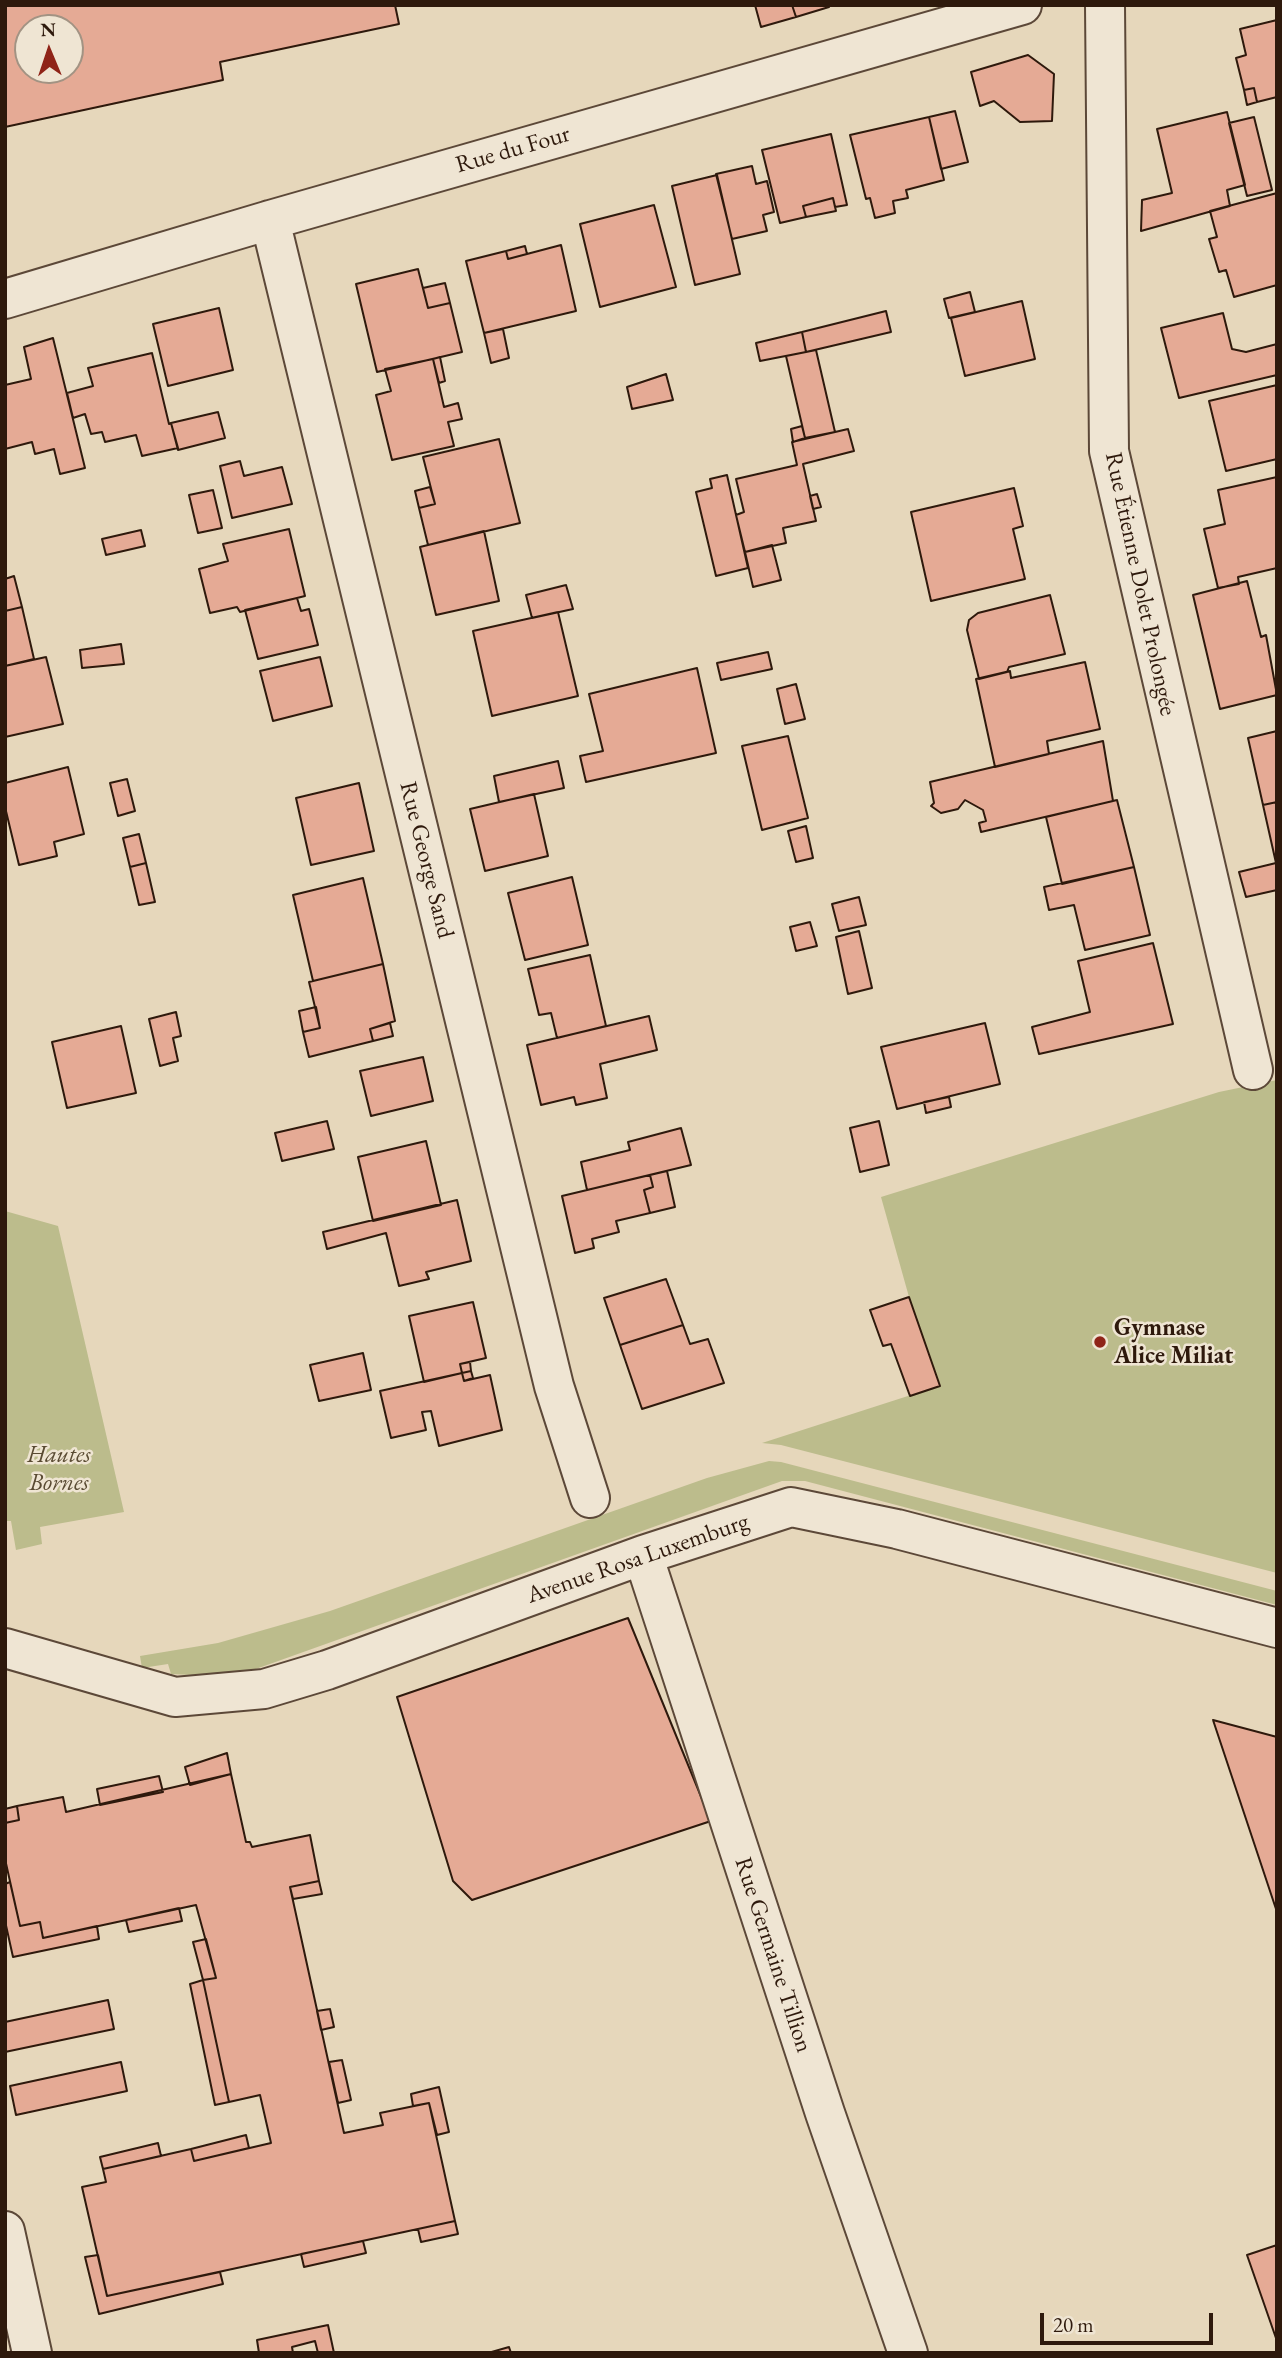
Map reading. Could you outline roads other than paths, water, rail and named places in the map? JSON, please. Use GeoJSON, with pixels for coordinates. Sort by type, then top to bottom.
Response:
{"type":"FeatureCollection","features":[{"type":"Feature","properties":{"kind":"street","name":"Rue du Four"},"geometry":{"type":"LineString","coordinates":[[5,299],[270,220],[1022,5]]}},
{"type":"Feature","properties":{"kind":"street","name":"Rue Étienne Dolet Prolongée"},"geometry":{"type":"LineString","coordinates":[[1105,5],[1109,451],[1253,1070]]}},
{"type":"Feature","properties":{"kind":"street","name":"Rue George Sand"},"geometry":{"type":"LineString","coordinates":[[270,220],[554,1386],[590,1498]]}},
{"type":"Feature","properties":{"kind":"street","name":"Avenue Rosa Luxemburg"},"geometry":{"type":"LineString","coordinates":[[5,1648],[175,1697],[242,1693],[327,1670],[643,1555],[791,1507],[897,1529],[1277,1628]]}},
{"type":"Feature","properties":{"kind":"street","name":"Rue Germaine Tillion"},"geometry":{"type":"LineString","coordinates":[[643,1555],[825,2113],[908,2353]]}},
{"type":"Feature","properties":{"kind":"street"},"geometry":{"type":"LineString","coordinates":[[5,2231],[32,2353]]}},
{"type":"Feature","properties":{"kind":"place","name":"Gymnase Alice Miliat"},"geometry":{"type":"Point","coordinates":[1100,1342]}},
{"type":"Feature","properties":{"kind":"park label","name":"Hautes Bornes"},"geometry":{"type":"Point","coordinates":[59,1469]}}]}
